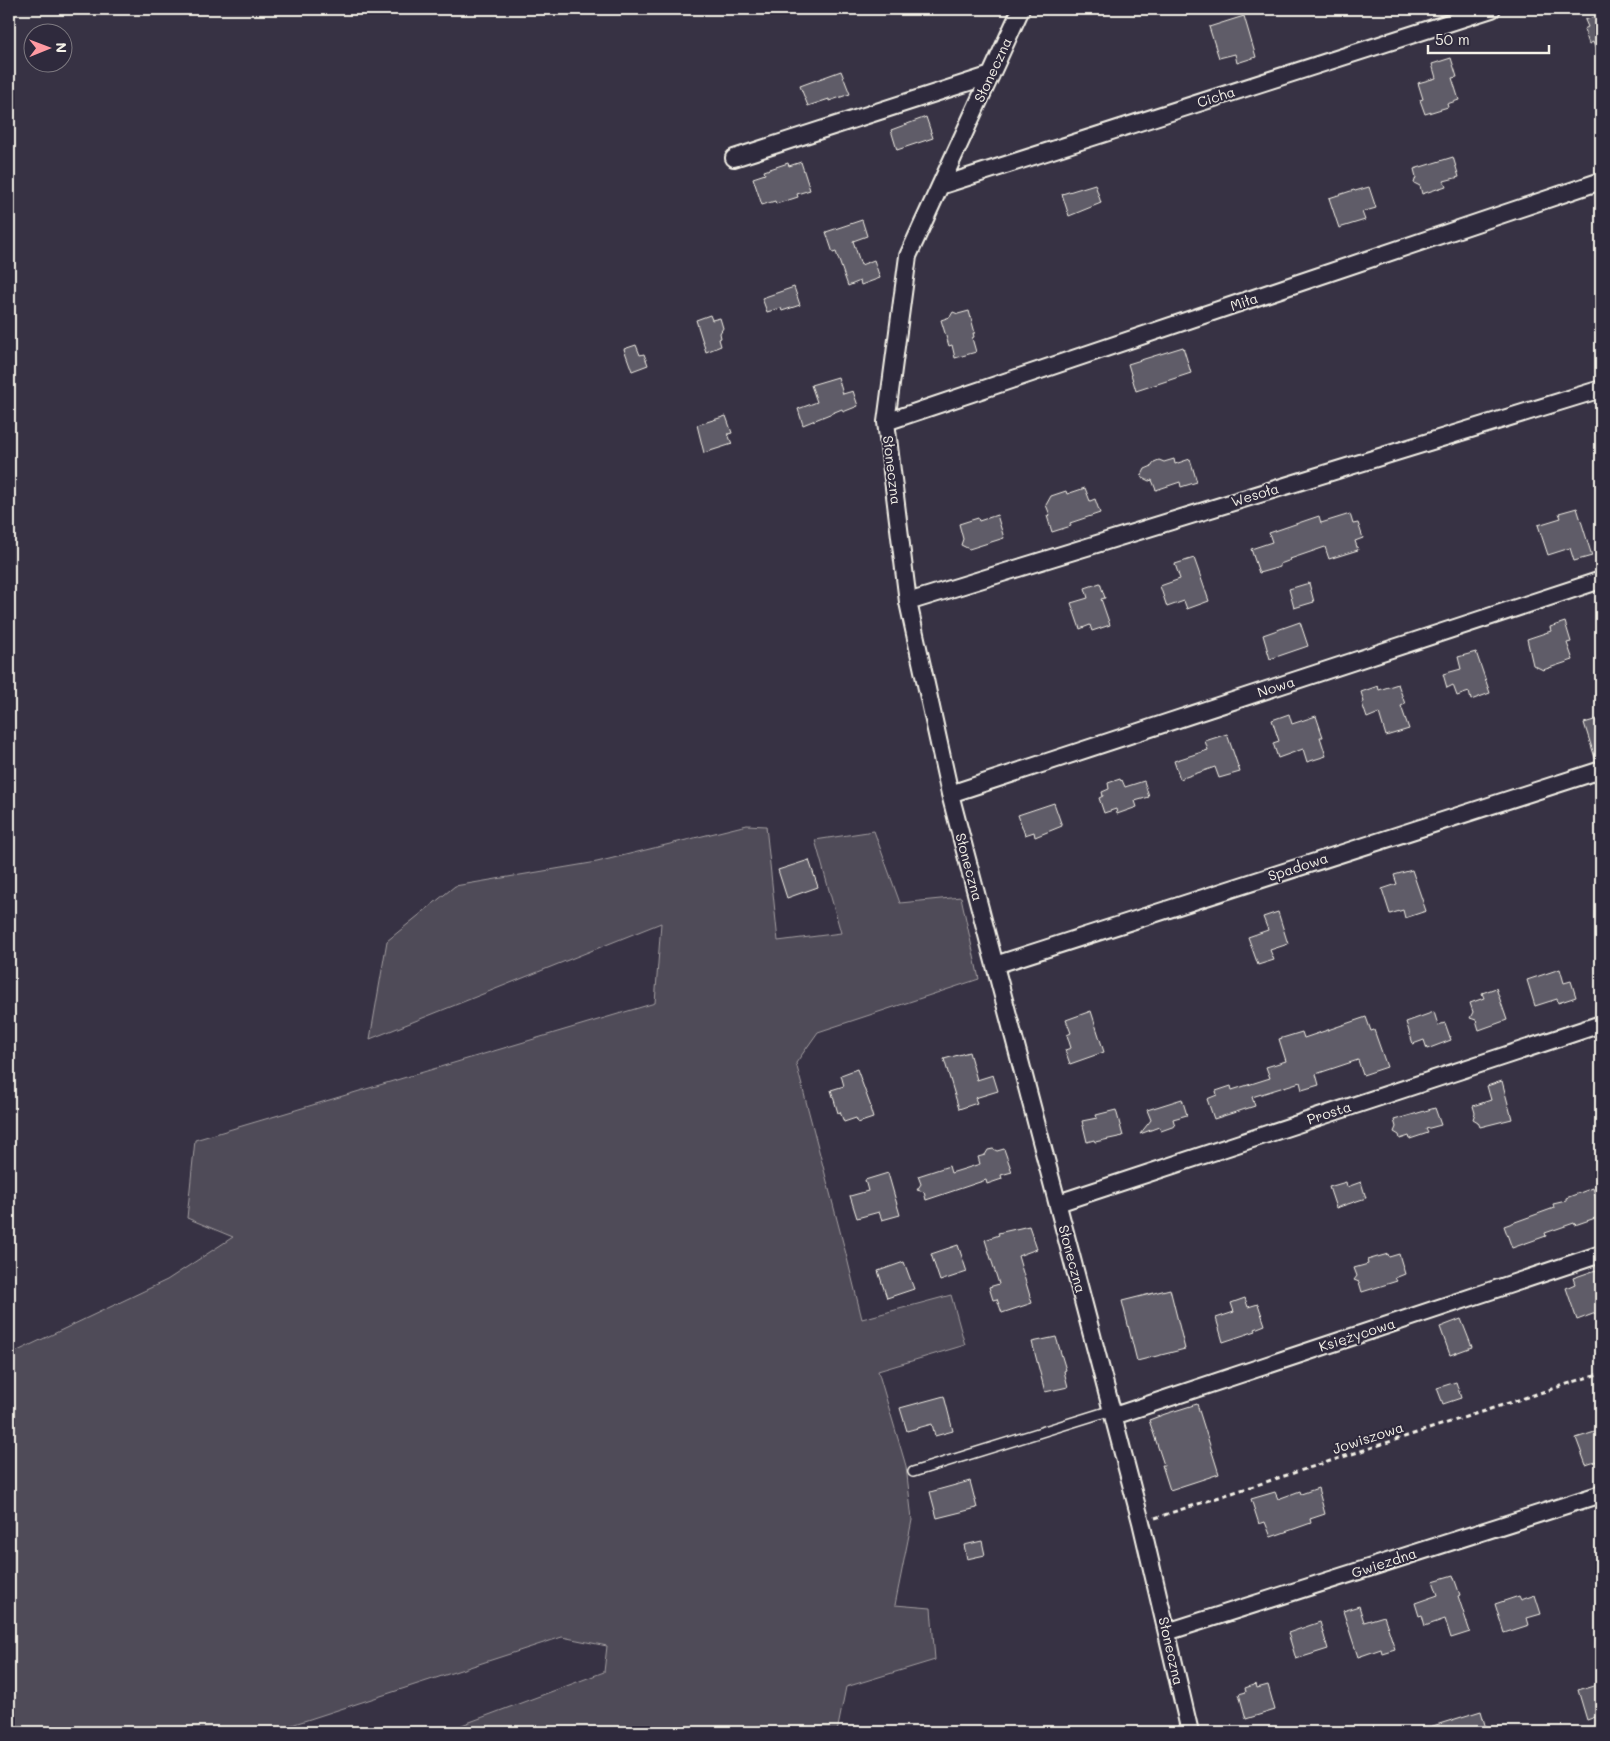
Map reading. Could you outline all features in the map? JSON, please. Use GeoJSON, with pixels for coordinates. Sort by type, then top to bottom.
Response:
{"type":"FeatureCollection","features":[{"type":"Feature","properties":{"kind":"street","name":"Słoneczna"},"geometry":{"type":"LineString","coordinates":[[1021,9],[908,256],[886,422],[908,602],[950,794],[1141,1522],[1190,1732]]}},
{"type":"Feature","properties":{"kind":"street","name":"Cicha"},"geometry":{"type":"LineString","coordinates":[[940,186],[1492,9]]}},
{"type":"Feature","properties":{"kind":"street"},"geometry":{"type":"LineString","coordinates":[[734,158],[991,75]]}},
{"type":"Feature","properties":{"kind":"street","name":"Miła"},"geometry":{"type":"LineString","coordinates":[[886,422],[1601,181]]}},
{"type":"Feature","properties":{"kind":"street","name":"Wesoła"},"geometry":{"type":"LineString","coordinates":[[908,602],[1601,389]]}},
{"type":"Feature","properties":{"kind":"street","name":"Nowa"},"geometry":{"type":"LineString","coordinates":[[950,794],[1601,580]]}},
{"type":"Feature","properties":{"kind":"street","name":"Spadowa"},"geometry":{"type":"LineString","coordinates":[[995,965],[1601,770]]}},
{"type":"Feature","properties":{"kind":"street","name":"Prosta"},"geometry":{"type":"LineString","coordinates":[[1058,1203],[1601,1024]]}},
{"type":"Feature","properties":{"kind":"street","name":"Księżycowa"},"geometry":{"type":"LineString","coordinates":[[1113,1413],[1601,1254]]}},
{"type":"Feature","properties":{"kind":"street","name":"Gwiezdna"},"geometry":{"type":"LineString","coordinates":[[1167,1632],[1601,1494]]}},
{"type":"Feature","properties":{"kind":"lane"},"geometry":{"type":"LineString","coordinates":[[913,1472],[1113,1413]]}},
{"type":"Feature","properties":{"kind":"path","name":"Jowiszowa"},"geometry":{"type":"LineString","coordinates":[[1141,1522],[1601,1373]]}},
{"type":"Feature","properties":{"kind":"shaded area"},"geometry":{"type":"Polygon","coordinates":[[[747,825],[766,826],[778,941],[841,933],[815,840],[874,831],[900,903],[961,897],[979,979],[818,1032],[796,1063],[862,1319],[951,1295],[965,1345],[878,1371],[906,1466],[912,1520],[895,1605],[931,1608],[935,1660],[846,1687],[837,1732],[443,1732],[604,1672],[607,1646],[562,1637],[270,1732],[9,1732],[9,1355],[167,1280],[233,1237],[187,1218],[195,1140],[655,1003],[661,923],[370,1039],[387,941],[455,886],[597,862],[747,825]]]}},
{"type":"Feature","properties":{"kind":"building"},"geometry":{"type":"Polygon","coordinates":[[[1601,15],[1600,60],[1593,42],[1589,44],[1584,29],[1588,27],[1585,20],[1601,15]]]}},
{"type":"Feature","properties":{"kind":"building"},"geometry":{"type":"Polygon","coordinates":[[[1244,16],[1256,57],[1237,63],[1235,54],[1219,58],[1209,27],[1244,16]]]}},
{"type":"Feature","properties":{"kind":"building"},"geometry":{"type":"Polygon","coordinates":[[[1451,58],[1457,77],[1452,78],[1459,100],[1447,104],[1448,107],[1425,114],[1420,100],[1423,99],[1418,83],[1436,78],[1432,64],[1451,58]]]}},
{"type":"Feature","properties":{"kind":"building"},"geometry":{"type":"Polygon","coordinates":[[[841,71],[850,94],[808,106],[800,86],[841,71]]]}},
{"type":"Feature","properties":{"kind":"building"},"geometry":{"type":"Polygon","coordinates":[[[926,117],[933,138],[897,150],[891,130],[926,117]]]}},
{"type":"Feature","properties":{"kind":"building"},"geometry":{"type":"Polygon","coordinates":[[[1453,157],[1459,177],[1444,181],[1446,186],[1422,194],[1420,186],[1414,183],[1416,177],[1414,169],[1453,157]]]}},
{"type":"Feature","properties":{"kind":"building"},"geometry":{"type":"Polygon","coordinates":[[[801,162],[810,190],[797,194],[798,197],[776,204],[775,201],[762,205],[753,178],[765,174],[764,171],[788,163],[789,166],[801,162]]]}},
{"type":"Feature","properties":{"kind":"building"},"geometry":{"type":"Polygon","coordinates":[[[1095,184],[1101,203],[1069,216],[1062,194],[1095,184]]]}},
{"type":"Feature","properties":{"kind":"building"},"geometry":{"type":"Polygon","coordinates":[[[1369,187],[1376,208],[1362,212],[1365,220],[1339,228],[1329,198],[1369,187]]]}},
{"type":"Feature","properties":{"kind":"building"},"geometry":{"type":"Polygon","coordinates":[[[862,220],[867,236],[853,241],[861,265],[874,260],[880,278],[861,285],[860,281],[848,286],[836,252],[833,253],[826,232],[862,220]]]}},
{"type":"Feature","properties":{"kind":"building"},"geometry":{"type":"Polygon","coordinates":[[[794,287],[800,305],[782,311],[781,308],[767,312],[762,298],[794,287]]]}},
{"type":"Feature","properties":{"kind":"building"},"geometry":{"type":"Polygon","coordinates":[[[969,311],[975,333],[973,333],[974,337],[972,338],[976,352],[955,358],[952,345],[949,346],[941,320],[950,317],[953,312],[958,314],[969,311]]]}},
{"type":"Feature","properties":{"kind":"building"},"geometry":{"type":"Polygon","coordinates":[[[710,315],[712,320],[720,318],[723,328],[720,333],[721,338],[719,339],[721,346],[706,352],[696,320],[710,315]]]}},
{"type":"Feature","properties":{"kind":"building"},"geometry":{"type":"Polygon","coordinates":[[[636,345],[640,355],[644,354],[648,365],[632,371],[624,349],[636,345]]]}},
{"type":"Feature","properties":{"kind":"building"},"geometry":{"type":"Polygon","coordinates":[[[1183,347],[1191,373],[1136,391],[1128,364],[1183,347]]]}},
{"type":"Feature","properties":{"kind":"building"},"geometry":{"type":"Polygon","coordinates":[[[838,377],[843,394],[853,391],[858,406],[843,412],[842,409],[803,425],[798,409],[817,402],[811,385],[838,377]]]}},
{"type":"Feature","properties":{"kind":"building"},"geometry":{"type":"Polygon","coordinates":[[[726,416],[732,433],[728,434],[732,444],[704,453],[697,425],[726,416]]]}},
{"type":"Feature","properties":{"kind":"building"},"geometry":{"type":"Polygon","coordinates":[[[1174,459],[1175,464],[1190,459],[1197,482],[1181,487],[1180,482],[1156,490],[1152,480],[1149,481],[1141,477],[1145,469],[1152,466],[1154,462],[1174,459]]]}},
{"type":"Feature","properties":{"kind":"building"},"geometry":{"type":"Polygon","coordinates":[[[1085,488],[1090,501],[1095,499],[1100,513],[1070,523],[1071,526],[1052,532],[1047,516],[1050,515],[1046,505],[1051,496],[1066,491],[1067,494],[1085,488]]]}},
{"type":"Feature","properties":{"kind":"building"},"geometry":{"type":"Polygon","coordinates":[[[1577,508],[1592,556],[1574,561],[1570,548],[1548,555],[1538,525],[1561,518],[1559,513],[1577,508]]]}},
{"type":"Feature","properties":{"kind":"building"},"geometry":{"type":"Polygon","coordinates":[[[1350,514],[1353,524],[1358,523],[1363,538],[1355,541],[1358,550],[1329,559],[1325,547],[1290,559],[1280,564],[1280,567],[1259,573],[1251,549],[1272,542],[1269,533],[1319,516],[1321,523],[1350,514]]]}},
{"type":"Feature","properties":{"kind":"building"},"geometry":{"type":"Polygon","coordinates":[[[997,515],[1004,538],[969,549],[961,545],[963,539],[959,524],[978,518],[979,521],[997,515]]]}},
{"type":"Feature","properties":{"kind":"building"},"geometry":{"type":"Polygon","coordinates":[[[1194,558],[1209,601],[1187,609],[1184,601],[1167,607],[1160,586],[1180,579],[1175,564],[1194,558]]]}},
{"type":"Feature","properties":{"kind":"building"},"geometry":{"type":"Polygon","coordinates":[[[1100,583],[1105,598],[1101,599],[1110,625],[1092,631],[1090,625],[1080,629],[1071,603],[1088,598],[1085,588],[1100,583]]]}},
{"type":"Feature","properties":{"kind":"building"},"geometry":{"type":"Polygon","coordinates":[[[1309,583],[1314,602],[1294,608],[1289,589],[1309,583]]]}},
{"type":"Feature","properties":{"kind":"building"},"geometry":{"type":"Polygon","coordinates":[[[1300,622],[1308,646],[1270,659],[1263,635],[1300,622]]]}},
{"type":"Feature","properties":{"kind":"building"},"geometry":{"type":"Polygon","coordinates":[[[1565,622],[1571,642],[1567,643],[1573,660],[1543,670],[1533,665],[1527,639],[1551,631],[1550,627],[1565,622]]]}},
{"type":"Feature","properties":{"kind":"building"},"geometry":{"type":"Polygon","coordinates":[[[1476,652],[1490,693],[1471,700],[1469,692],[1457,696],[1453,685],[1447,688],[1443,674],[1461,669],[1458,657],[1476,652]]]}},
{"type":"Feature","properties":{"kind":"building"},"geometry":{"type":"Polygon","coordinates":[[[1398,684],[1405,704],[1401,706],[1409,729],[1386,736],[1379,713],[1367,718],[1361,692],[1378,686],[1379,690],[1398,684]]]}},
{"type":"Feature","properties":{"kind":"building"},"geometry":{"type":"Polygon","coordinates":[[[1289,714],[1292,724],[1316,716],[1323,737],[1320,737],[1326,756],[1307,762],[1303,749],[1278,758],[1273,743],[1279,741],[1272,720],[1289,714]]]}},
{"type":"Feature","properties":{"kind":"building"},"geometry":{"type":"Polygon","coordinates":[[[1601,718],[1601,760],[1596,761],[1584,723],[1601,718]]]}},
{"type":"Feature","properties":{"kind":"building"},"geometry":{"type":"Polygon","coordinates":[[[1227,734],[1240,772],[1219,778],[1215,767],[1180,779],[1174,761],[1208,750],[1205,741],[1227,734]]]}},
{"type":"Feature","properties":{"kind":"building"},"geometry":{"type":"Polygon","coordinates":[[[1120,779],[1125,787],[1144,781],[1149,797],[1135,801],[1137,807],[1117,814],[1116,809],[1104,813],[1099,798],[1103,796],[1102,792],[1109,789],[1108,783],[1120,779]]]}},
{"type":"Feature","properties":{"kind":"building"},"geometry":{"type":"Polygon","coordinates":[[[1054,803],[1062,826],[1035,837],[1034,832],[1025,835],[1018,815],[1054,803]]]}},
{"type":"Feature","properties":{"kind":"building"},"geometry":{"type":"Polygon","coordinates":[[[809,860],[818,887],[787,898],[778,870],[809,860]]]}},
{"type":"Feature","properties":{"kind":"building"},"geometry":{"type":"Polygon","coordinates":[[[1412,870],[1426,911],[1405,918],[1403,910],[1390,914],[1382,889],[1397,884],[1394,875],[1412,870]]]}},
{"type":"Feature","properties":{"kind":"building"},"geometry":{"type":"Polygon","coordinates":[[[1278,912],[1288,944],[1270,950],[1274,960],[1258,965],[1248,937],[1268,930],[1263,917],[1278,912]]]}},
{"type":"Feature","properties":{"kind":"building"},"geometry":{"type":"Polygon","coordinates":[[[1560,969],[1564,983],[1571,981],[1576,997],[1558,1003],[1557,999],[1535,1006],[1527,980],[1560,969]]]}},
{"type":"Feature","properties":{"kind":"building"},"geometry":{"type":"Polygon","coordinates":[[[1496,988],[1507,1020],[1479,1030],[1476,1020],[1470,1018],[1473,1012],[1470,1003],[1484,998],[1482,993],[1496,988]]]}},
{"type":"Feature","properties":{"kind":"building"},"geometry":{"type":"Polygon","coordinates":[[[1091,1011],[1104,1052],[1070,1064],[1065,1050],[1071,1048],[1067,1035],[1071,1033],[1066,1020],[1091,1011]]]}},
{"type":"Feature","properties":{"kind":"building"},"geometry":{"type":"Polygon","coordinates":[[[1434,1012],[1438,1025],[1445,1023],[1451,1040],[1427,1049],[1424,1040],[1413,1044],[1406,1022],[1434,1012]]]}},
{"type":"Feature","properties":{"kind":"building"},"geometry":{"type":"Polygon","coordinates":[[[1366,1017],[1371,1031],[1374,1030],[1387,1067],[1363,1075],[1358,1060],[1316,1074],[1319,1085],[1302,1090],[1300,1082],[1252,1097],[1255,1106],[1214,1119],[1207,1099],[1217,1095],[1216,1091],[1231,1086],[1232,1090],[1270,1078],[1266,1067],[1286,1061],[1279,1039],[1302,1032],[1304,1038],[1366,1017]]]}},
{"type":"Feature","properties":{"kind":"building"},"geometry":{"type":"Polygon","coordinates":[[[969,1052],[977,1080],[993,1075],[998,1091],[975,1098],[977,1103],[959,1109],[944,1059],[969,1052]]]}},
{"type":"Feature","properties":{"kind":"building"},"geometry":{"type":"Polygon","coordinates":[[[857,1069],[871,1107],[873,1118],[858,1123],[856,1118],[844,1122],[840,1112],[838,1113],[831,1090],[844,1086],[841,1075],[857,1069]]]}},
{"type":"Feature","properties":{"kind":"building"},"geometry":{"type":"Polygon","coordinates":[[[1502,1081],[1512,1119],[1480,1127],[1478,1122],[1473,1119],[1475,1113],[1473,1106],[1491,1100],[1487,1086],[1502,1081]]]}},
{"type":"Feature","properties":{"kind":"building"},"geometry":{"type":"Polygon","coordinates":[[[1182,1099],[1187,1115],[1173,1119],[1175,1126],[1161,1131],[1159,1127],[1140,1134],[1151,1120],[1147,1110],[1182,1099]]]}},
{"type":"Feature","properties":{"kind":"building"},"geometry":{"type":"Polygon","coordinates":[[[1435,1108],[1441,1125],[1426,1129],[1428,1133],[1410,1139],[1409,1136],[1400,1139],[1399,1135],[1394,1132],[1396,1127],[1394,1120],[1435,1108]]]}},
{"type":"Feature","properties":{"kind":"building"},"geometry":{"type":"Polygon","coordinates":[[[1116,1110],[1123,1136],[1087,1142],[1082,1121],[1097,1118],[1096,1115],[1116,1110]]]}},
{"type":"Feature","properties":{"kind":"building"},"geometry":{"type":"Polygon","coordinates":[[[993,1149],[997,1151],[1004,1149],[1012,1172],[1001,1175],[1002,1179],[987,1184],[986,1180],[926,1200],[924,1192],[917,1190],[921,1184],[918,1176],[949,1166],[951,1173],[980,1164],[978,1157],[985,1155],[988,1150],[993,1149]]]}},
{"type":"Feature","properties":{"kind":"building"},"geometry":{"type":"Polygon","coordinates":[[[888,1173],[900,1215],[882,1220],[879,1212],[857,1218],[850,1196],[868,1191],[865,1180],[888,1173]]]}},
{"type":"Feature","properties":{"kind":"building"},"geometry":{"type":"Polygon","coordinates":[[[1346,1182],[1347,1187],[1361,1182],[1366,1198],[1336,1208],[1329,1187],[1346,1182]]]}},
{"type":"Feature","properties":{"kind":"building"},"geometry":{"type":"Polygon","coordinates":[[[1593,1188],[1601,1216],[1545,1233],[1546,1236],[1512,1248],[1504,1226],[1554,1208],[1553,1204],[1566,1201],[1566,1198],[1593,1188]]]}},
{"type":"Feature","properties":{"kind":"building"},"geometry":{"type":"Polygon","coordinates":[[[1029,1226],[1037,1249],[1018,1256],[1032,1303],[1002,1313],[997,1299],[993,1300],[989,1287],[999,1284],[985,1240],[999,1235],[998,1233],[1029,1226]]]}},
{"type":"Feature","properties":{"kind":"building"},"geometry":{"type":"Polygon","coordinates":[[[958,1245],[967,1272],[940,1281],[931,1254],[958,1245]]]}},
{"type":"Feature","properties":{"kind":"building"},"geometry":{"type":"Polygon","coordinates":[[[1388,1254],[1389,1257],[1399,1254],[1405,1274],[1395,1278],[1397,1281],[1362,1292],[1359,1282],[1354,1280],[1357,1276],[1354,1268],[1368,1264],[1367,1260],[1388,1254]]]}},
{"type":"Feature","properties":{"kind":"building"},"geometry":{"type":"Polygon","coordinates":[[[904,1262],[914,1289],[887,1298],[878,1271],[904,1262]]]}},
{"type":"Feature","properties":{"kind":"building"},"geometry":{"type":"Polygon","coordinates":[[[1596,1270],[1601,1287],[1601,1311],[1577,1320],[1566,1288],[1575,1284],[1573,1278],[1596,1270]]]}},
{"type":"Feature","properties":{"kind":"building"},"geometry":{"type":"Polygon","coordinates":[[[1170,1289],[1185,1349],[1137,1361],[1122,1301],[1170,1289]]]}},
{"type":"Feature","properties":{"kind":"building"},"geometry":{"type":"Polygon","coordinates":[[[1245,1298],[1248,1307],[1258,1304],[1265,1325],[1255,1329],[1256,1331],[1223,1342],[1216,1318],[1234,1312],[1231,1303],[1245,1298]]]}},
{"type":"Feature","properties":{"kind":"building"},"geometry":{"type":"Polygon","coordinates":[[[1461,1319],[1472,1347],[1450,1355],[1440,1327],[1461,1319]]]}},
{"type":"Feature","properties":{"kind":"building"},"geometry":{"type":"Polygon","coordinates":[[[1056,1337],[1066,1370],[1064,1371],[1068,1387],[1045,1392],[1032,1342],[1056,1337]]]}},
{"type":"Feature","properties":{"kind":"building"},"geometry":{"type":"Polygon","coordinates":[[[1456,1382],[1461,1398],[1443,1404],[1437,1388],[1456,1382]]]}},
{"type":"Feature","properties":{"kind":"building"},"geometry":{"type":"Polygon","coordinates":[[[944,1396],[953,1431],[935,1436],[932,1424],[907,1431],[900,1408],[944,1396]]]}},
{"type":"Feature","properties":{"kind":"building"},"geometry":{"type":"Polygon","coordinates":[[[1197,1404],[1219,1474],[1170,1490],[1149,1420],[1197,1404]]]}},
{"type":"Feature","properties":{"kind":"building"},"geometry":{"type":"Polygon","coordinates":[[[1601,1430],[1601,1460],[1586,1465],[1576,1438],[1601,1430]]]}},
{"type":"Feature","properties":{"kind":"building"},"geometry":{"type":"Polygon","coordinates":[[[970,1481],[977,1508],[937,1518],[930,1492],[970,1481]]]}},
{"type":"Feature","properties":{"kind":"building"},"geometry":{"type":"Polygon","coordinates":[[[1318,1488],[1325,1514],[1310,1519],[1311,1523],[1271,1537],[1265,1522],[1259,1524],[1251,1499],[1275,1492],[1278,1499],[1300,1491],[1301,1494],[1318,1488]]]}},
{"type":"Feature","properties":{"kind":"building"},"geometry":{"type":"Polygon","coordinates":[[[982,1541],[985,1555],[967,1559],[964,1545],[982,1541]]]}},
{"type":"Feature","properties":{"kind":"building"},"geometry":{"type":"Polygon","coordinates":[[[1453,1575],[1470,1632],[1451,1638],[1445,1619],[1425,1626],[1422,1615],[1419,1616],[1415,1603],[1438,1595],[1433,1581],[1453,1575]]]}},
{"type":"Feature","properties":{"kind":"building"},"geometry":{"type":"Polygon","coordinates":[[[1535,1595],[1541,1614],[1527,1618],[1529,1625],[1504,1633],[1495,1604],[1519,1596],[1521,1600],[1535,1595]]]}},
{"type":"Feature","properties":{"kind":"building"},"geometry":{"type":"Polygon","coordinates":[[[1359,1606],[1364,1622],[1384,1616],[1395,1649],[1382,1653],[1381,1649],[1358,1657],[1343,1611],[1359,1606]]]}},
{"type":"Feature","properties":{"kind":"building"},"geometry":{"type":"Polygon","coordinates":[[[1320,1622],[1328,1649],[1296,1659],[1288,1633],[1320,1622]]]}},
{"type":"Feature","properties":{"kind":"building"},"geometry":{"type":"Polygon","coordinates":[[[1601,1683],[1601,1715],[1587,1720],[1578,1690],[1601,1683]]]}},
{"type":"Feature","properties":{"kind":"building"},"geometry":{"type":"Polygon","coordinates":[[[1256,1684],[1257,1688],[1268,1685],[1275,1710],[1246,1719],[1239,1694],[1246,1692],[1245,1688],[1256,1684]]]}},
{"type":"Feature","properties":{"kind":"building"},"geometry":{"type":"Polygon","coordinates":[[[1481,1711],[1487,1732],[1424,1732],[1423,1729],[1481,1711]]]}}]}
